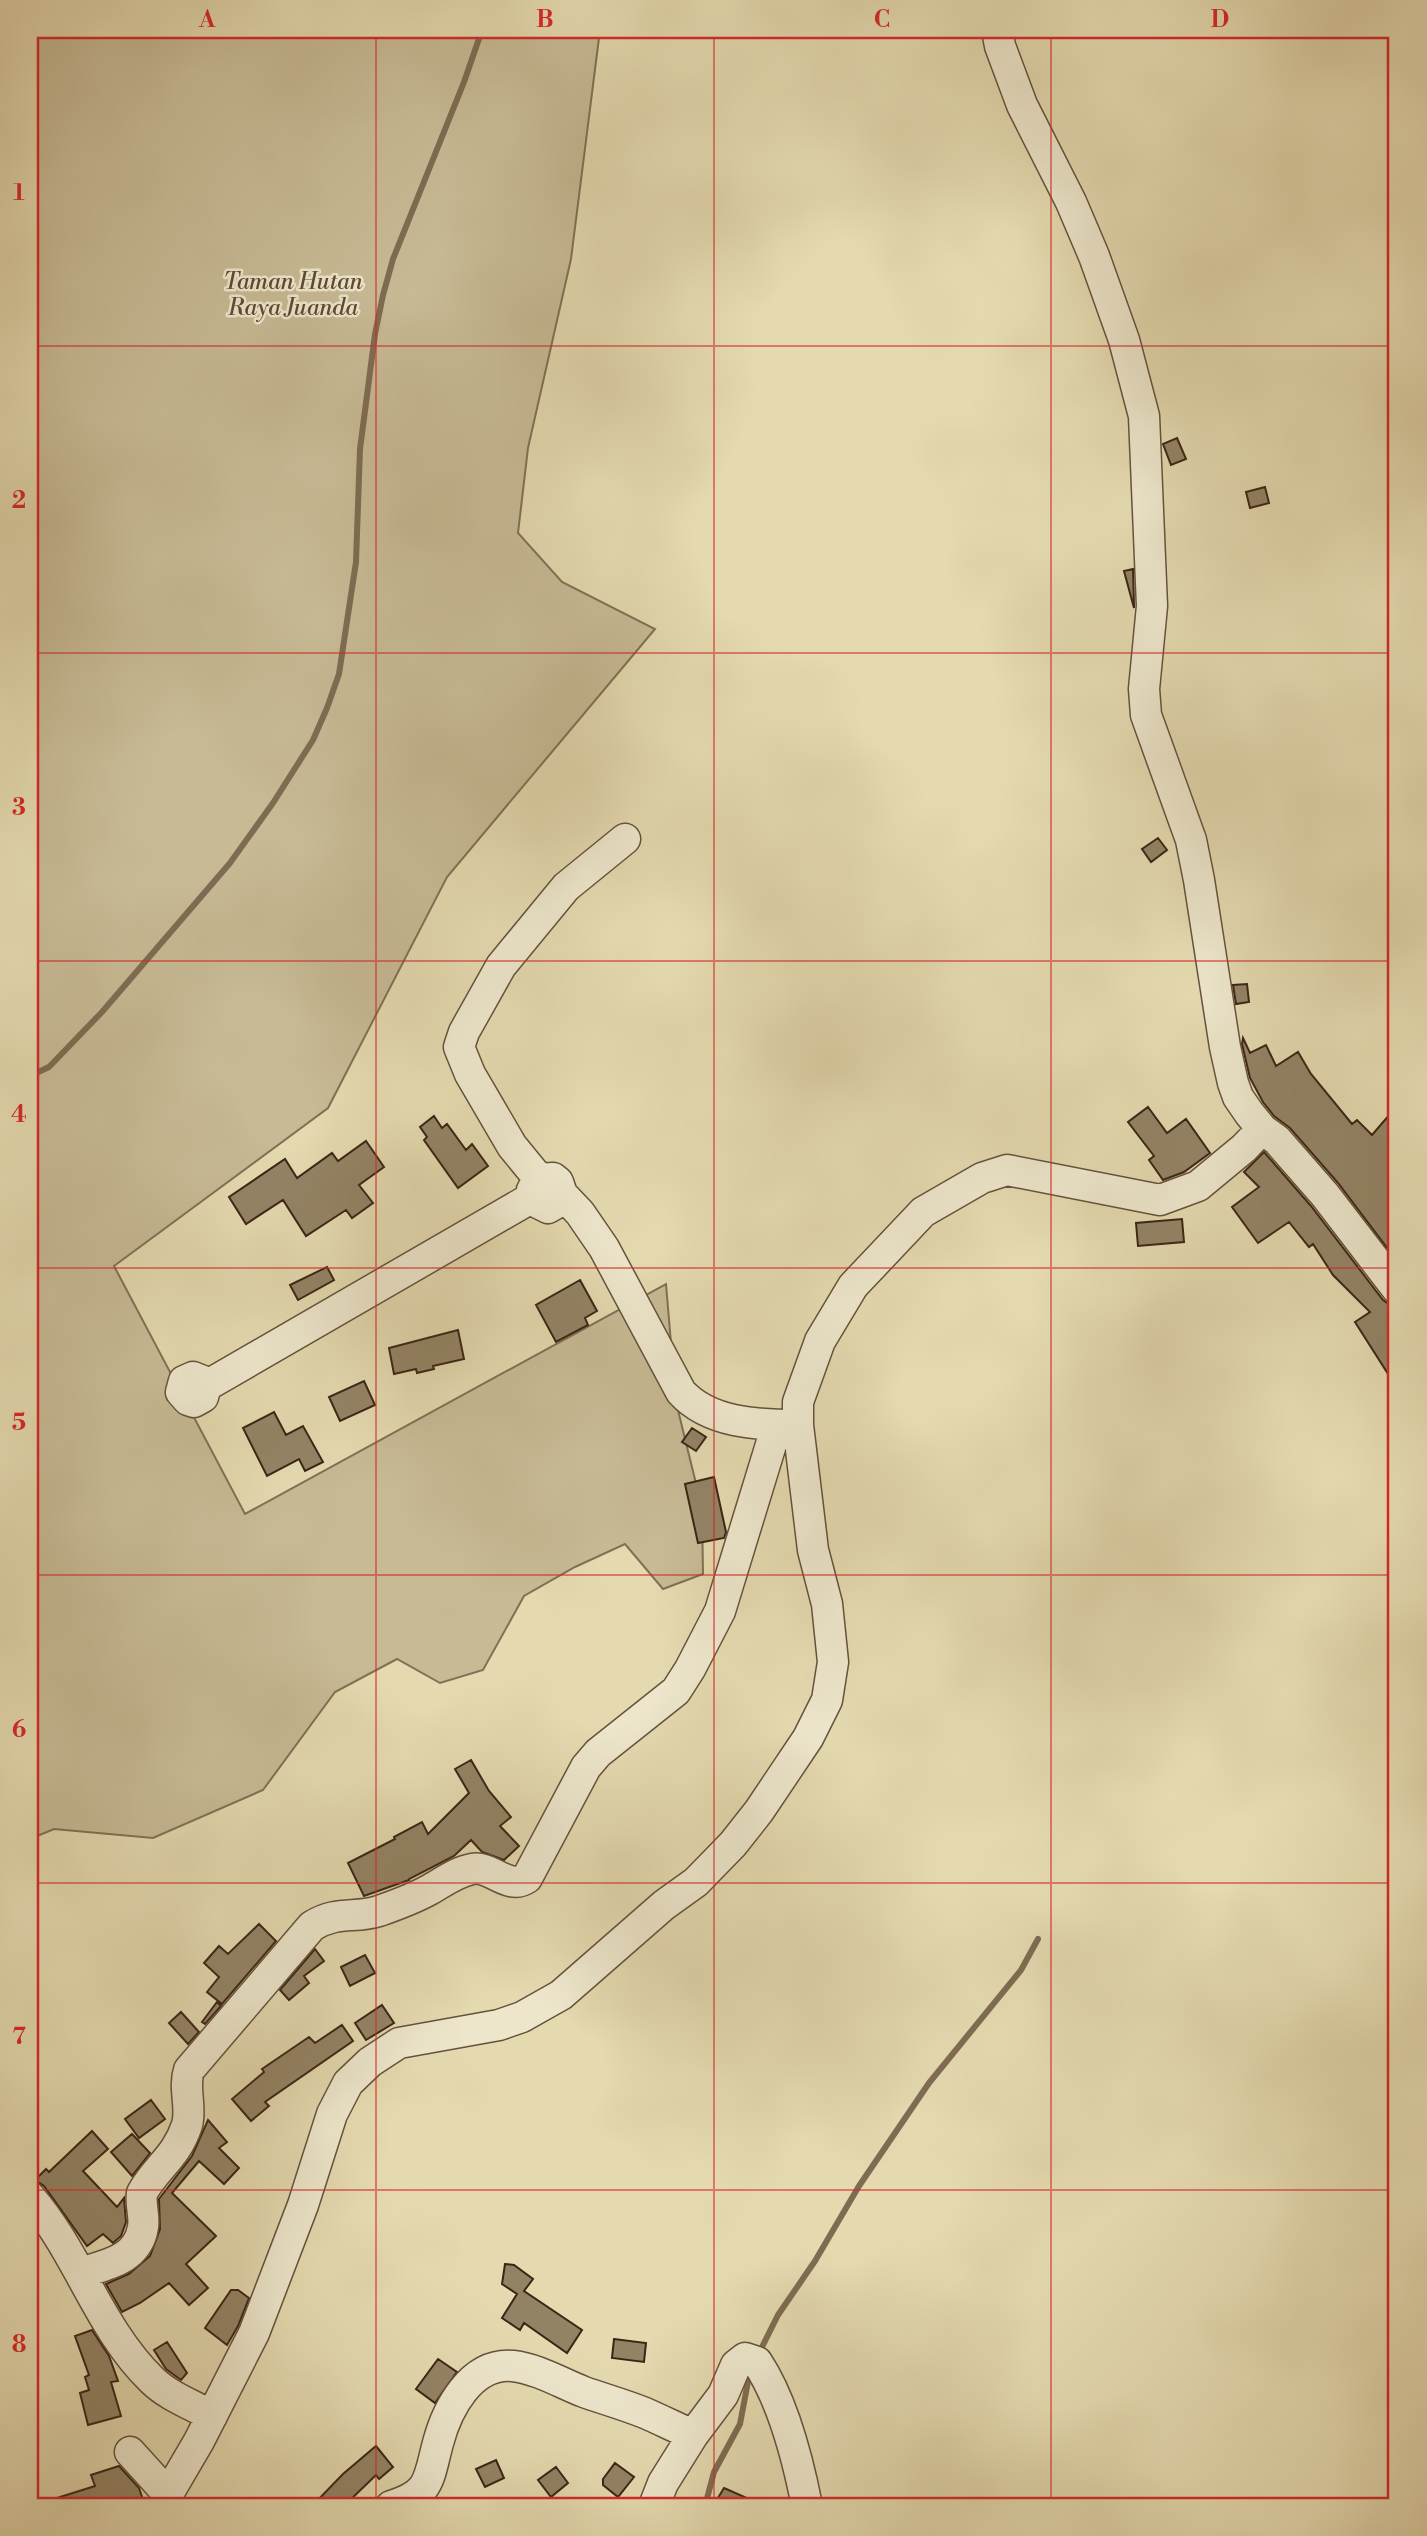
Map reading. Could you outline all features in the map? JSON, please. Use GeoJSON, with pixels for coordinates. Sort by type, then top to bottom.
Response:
{"type":"FeatureCollection","features":[{"type":"Feature","properties":{"kind":"street"},"geometry":{"type":"LineString","coordinates":[[997,30],[1000,46],[1023,105],[1071,202],[1094,256],[1138,385],[1144,416],[1151,585],[1144,689],[1146,715],[1191,840],[1224,1047],[1233,1083],[1238,1097],[1262,1129],[1277,1140],[1325,1195],[1397,1289]]}},
{"type":"Feature","properties":{"kind":"street"},"geometry":{"type":"LineString","coordinates":[[625,839],[566,887],[501,966],[464,1032],[459,1047],[470,1074],[512,1146],[545,1190],[580,1213],[604,1248],[681,1392],[703,1410],[736,1420],[787,1425]]}},
{"type":"Feature","properties":{"kind":"street"},"geometry":{"type":"LineString","coordinates":[[79,2273],[123,2258],[134,2250],[143,2227],[142,2193],[172,2157],[187,2123],[189,2070],[312,1926],[323,1919],[338,1915],[376,1912],[428,1891],[473,1868],[512,1881],[519,1882],[527,1878],[586,1767],[598,1753],[676,1691],[720,1611],[820,1341],[852,1286],[923,1212],[982,1178],[1007,1170],[1160,1200],[1198,1186],[1244,1148],[1262,1129]]}},
{"type":"Feature","properties":{"kind":"street"},"geometry":{"type":"LineString","coordinates":[[206,1386],[545,1190]]}},
{"type":"Feature","properties":{"kind":"street"},"geometry":{"type":"LineString","coordinates":[[130,2452],[168,2500],[254,2333],[303,2204],[331,2114],[348,2083],[370,2062],[399,2043],[499,2025],[523,2017],[561,1995],[664,1905],[696,1882],[733,1844],[808,1738],[827,1700],[833,1662],[827,1604],[787,1425]]}},
{"type":"Feature","properties":{"kind":"street"},"geometry":{"type":"LineString","coordinates":[[30,2197],[48,2218],[130,2356],[154,2383],[212,2416]]}},
{"type":"Feature","properties":{"kind":"street"},"geometry":{"type":"LineString","coordinates":[[653,2506],[663,2483],[693,2435],[723,2395],[737,2362],[745,2358],[757,2362],[780,2409],[807,2506]]}},
{"type":"Feature","properties":{"kind":"street"},"geometry":{"type":"LineString","coordinates":[[391,2506],[413,2498],[425,2489],[443,2425],[473,2378],[492,2368],[512,2366],[532,2370],[584,2392],[644,2412],[693,2435]]}},
{"type":"Feature","properties":{"kind":"green space","name":"Taman Hutan Raya Juanda"},"geometry":{"type":"Polygon","coordinates":[[[30,30],[600,30],[571,259],[528,448],[518,533],[562,582],[655,629],[447,877],[328,1108],[114,1266],[245,1514],[666,1284],[676,1402],[702,1508],[703,1574],[663,1589],[625,1544],[575,1567],[524,1596],[483,1670],[440,1683],[397,1659],[335,1692],[263,1790],[153,1838],[54,1829],[30,1839],[30,30]]]}},
{"type":"Feature","properties":{"kind":"building"},"geometry":{"type":"Polygon","coordinates":[[[1177,438],[1186,459],[1171,465],[1163,444],[1177,438]]]}},
{"type":"Feature","properties":{"kind":"building"},"geometry":{"type":"Polygon","coordinates":[[[1265,487],[1269,503],[1250,508],[1246,492],[1265,487]]]}},
{"type":"Feature","properties":{"kind":"building"},"geometry":{"type":"Polygon","coordinates":[[[1133,569],[1134,606],[1134,608],[1124,571],[1133,569]]]}},
{"type":"Feature","properties":{"kind":"building"},"geometry":{"type":"Polygon","coordinates":[[[1158,838],[1167,850],[1151,862],[1142,849],[1158,838]]]}},
{"type":"Feature","properties":{"kind":"building"},"geometry":{"type":"Polygon","coordinates":[[[1247,984],[1249,1002],[1236,1004],[1233,985],[1247,984]]]}},
{"type":"Feature","properties":{"kind":"building"},"geometry":{"type":"Polygon","coordinates":[[[1243,1038],[1250,1053],[1266,1045],[1276,1066],[1298,1052],[1311,1074],[1352,1124],[1357,1120],[1372,1135],[1397,1106],[1397,1261],[1338,1183],[1290,1128],[1274,1116],[1263,1102],[1250,1078],[1243,1038]]]}},
{"type":"Feature","properties":{"kind":"building"},"geometry":{"type":"Polygon","coordinates":[[[1148,1107],[1167,1133],[1186,1119],[1210,1153],[1184,1172],[1163,1180],[1149,1160],[1154,1156],[1128,1122],[1148,1107]]]}},
{"type":"Feature","properties":{"kind":"building"},"geometry":{"type":"Polygon","coordinates":[[[434,1116],[442,1128],[447,1124],[466,1150],[472,1144],[488,1166],[458,1188],[424,1140],[427,1137],[420,1127],[434,1116]]]}},
{"type":"Feature","properties":{"kind":"building"},"geometry":{"type":"Polygon","coordinates":[[[366,1141],[384,1167],[359,1185],[373,1203],[352,1218],[346,1210],[306,1236],[283,1200],[246,1224],[229,1197],[285,1159],[297,1178],[332,1153],[338,1161],[366,1141]]]}},
{"type":"Feature","properties":{"kind":"building"},"geometry":{"type":"Polygon","coordinates":[[[1264,1152],[1311,1206],[1383,1300],[1397,1306],[1397,1388],[1355,1322],[1370,1312],[1333,1275],[1313,1244],[1309,1247],[1289,1222],[1258,1243],[1232,1207],[1259,1187],[1244,1172],[1264,1152]]]}},
{"type":"Feature","properties":{"kind":"building"},"geometry":{"type":"Polygon","coordinates":[[[1182,1219],[1184,1242],[1138,1246],[1136,1223],[1182,1219]]]}},
{"type":"Feature","properties":{"kind":"building"},"geometry":{"type":"Polygon","coordinates":[[[327,1267],[334,1280],[298,1300],[290,1285],[327,1267]]]}},
{"type":"Feature","properties":{"kind":"building"},"geometry":{"type":"Polygon","coordinates":[[[580,1280],[597,1311],[585,1318],[588,1325],[556,1342],[536,1305],[580,1280]]]}},
{"type":"Feature","properties":{"kind":"building"},"geometry":{"type":"Polygon","coordinates":[[[458,1330],[464,1359],[433,1366],[434,1369],[417,1373],[416,1369],[394,1374],[389,1348],[458,1330]]]}},
{"type":"Feature","properties":{"kind":"building"},"geometry":{"type":"Polygon","coordinates":[[[364,1381],[375,1405],[340,1421],[329,1397],[364,1381]]]}},
{"type":"Feature","properties":{"kind":"building"},"geometry":{"type":"Polygon","coordinates":[[[274,1412],[286,1435],[303,1426],[323,1462],[305,1471],[299,1459],[267,1476],[243,1428],[274,1412]]]}},
{"type":"Feature","properties":{"kind":"building"},"geometry":{"type":"Polygon","coordinates":[[[692,1428],[706,1437],[696,1451],[682,1442],[692,1428]]]}},
{"type":"Feature","properties":{"kind":"building"},"geometry":{"type":"Polygon","coordinates":[[[714,1477],[726,1532],[724,1538],[698,1543],[685,1484],[714,1477]]]}},
{"type":"Feature","properties":{"kind":"building"},"geometry":{"type":"Polygon","coordinates":[[[471,1760],[489,1791],[511,1817],[500,1826],[519,1846],[504,1860],[482,1852],[471,1840],[454,1856],[409,1880],[364,1896],[348,1863],[422,1822],[428,1834],[469,1793],[455,1769],[471,1760]]]}},
{"type":"Feature","properties":{"kind":"building"},"geometry":{"type":"Polygon","coordinates":[[[259,1924],[276,1941],[222,2004],[207,1992],[219,1977],[204,1963],[219,1946],[228,1954],[259,1924]]]}},
{"type":"Feature","properties":{"kind":"building"},"geometry":{"type":"Polygon","coordinates":[[[315,1949],[324,1961],[304,1976],[309,1983],[289,2000],[280,1990],[315,1949]]]}},
{"type":"Feature","properties":{"kind":"building"},"geometry":{"type":"Polygon","coordinates":[[[365,1955],[375,1973],[350,1986],[341,1967],[365,1955]]]}},
{"type":"Feature","properties":{"kind":"building"},"geometry":{"type":"Polygon","coordinates":[[[217,2002],[221,2006],[205,2024],[202,2022],[217,2002]]]}},
{"type":"Feature","properties":{"kind":"building"},"geometry":{"type":"Polygon","coordinates":[[[382,2005],[394,2023],[366,2040],[355,2023],[382,2005]]]}},
{"type":"Feature","properties":{"kind":"building"},"geometry":{"type":"Polygon","coordinates":[[[181,2012],[199,2032],[188,2044],[169,2023],[181,2012]]]}},
{"type":"Feature","properties":{"kind":"building"},"geometry":{"type":"Polygon","coordinates":[[[342,2025],[353,2041],[265,2102],[269,2106],[251,2121],[232,2099],[264,2072],[262,2069],[309,2037],[315,2043],[342,2025]]]}},
{"type":"Feature","properties":{"kind":"building"},"geometry":{"type":"Polygon","coordinates":[[[151,2100],[165,2119],[139,2138],[125,2119],[151,2100]]]}},
{"type":"Feature","properties":{"kind":"building"},"geometry":{"type":"Polygon","coordinates":[[[208,2120],[227,2142],[219,2148],[239,2168],[224,2184],[199,2161],[172,2193],[216,2236],[186,2264],[208,2288],[189,2305],[169,2283],[122,2312],[106,2284],[129,2274],[150,2256],[160,2229],[159,2199],[192,2156],[208,2120]]]}},
{"type":"Feature","properties":{"kind":"building"},"geometry":{"type":"Polygon","coordinates":[[[92,2131],[108,2149],[83,2171],[117,2207],[124,2198],[126,2222],[121,2236],[113,2243],[103,2234],[87,2246],[44,2186],[35,2180],[46,2169],[49,2172],[92,2131]]]}},
{"type":"Feature","properties":{"kind":"building"},"geometry":{"type":"Polygon","coordinates":[[[132,2134],[150,2153],[132,2176],[111,2152],[132,2134]]]}},
{"type":"Feature","properties":{"kind":"building"},"geometry":{"type":"Polygon","coordinates":[[[505,2264],[514,2265],[533,2279],[524,2291],[582,2330],[567,2353],[524,2323],[520,2330],[502,2318],[517,2294],[502,2284],[505,2264]]]}},
{"type":"Feature","properties":{"kind":"building"},"geometry":{"type":"Polygon","coordinates":[[[231,2290],[238,2290],[249,2298],[227,2345],[205,2328],[231,2290]]]}},
{"type":"Feature","properties":{"kind":"building"},"geometry":{"type":"Polygon","coordinates":[[[92,2330],[109,2356],[118,2381],[111,2382],[121,2416],[88,2425],[80,2393],[89,2390],[85,2377],[89,2375],[75,2336],[92,2330]]]}},
{"type":"Feature","properties":{"kind":"building"},"geometry":{"type":"Polygon","coordinates":[[[614,2339],[646,2343],[644,2362],[612,2358],[614,2339]]]}},
{"type":"Feature","properties":{"kind":"building"},"geometry":{"type":"Polygon","coordinates":[[[167,2342],[187,2373],[181,2380],[166,2369],[154,2350],[167,2342]]]}},
{"type":"Feature","properties":{"kind":"building"},"geometry":{"type":"Polygon","coordinates":[[[438,2359],[457,2372],[435,2403],[416,2389],[438,2359]]]}},
{"type":"Feature","properties":{"kind":"building"},"geometry":{"type":"Polygon","coordinates":[[[376,2446],[393,2467],[379,2479],[376,2475],[344,2506],[312,2506],[343,2474],[376,2446]]]}},
{"type":"Feature","properties":{"kind":"building"},"geometry":{"type":"Polygon","coordinates":[[[496,2460],[504,2478],[485,2487],[476,2469],[496,2460]]]}},
{"type":"Feature","properties":{"kind":"building"},"geometry":{"type":"Polygon","coordinates":[[[615,2463],[634,2477],[618,2497],[603,2485],[603,2479],[615,2463]]]}},
{"type":"Feature","properties":{"kind":"building"},"geometry":{"type":"Polygon","coordinates":[[[119,2466],[139,2488],[145,2506],[41,2506],[41,2503],[95,2486],[91,2475],[119,2466]]]}},
{"type":"Feature","properties":{"kind":"building"},"geometry":{"type":"Polygon","coordinates":[[[556,2467],[568,2483],[551,2497],[538,2480],[556,2467]]]}},
{"type":"Feature","properties":{"kind":"building"},"geometry":{"type":"Polygon","coordinates":[[[724,2488],[765,2506],[713,2506],[724,2488]]]}},
{"type":"Feature","properties":{"kind":"waterway"},"geometry":{"type":"LineString","coordinates":[[30,1076],[49,1067],[102,1012],[230,863],[313,740],[327,708],[339,674],[356,562],[360,449],[375,334],[383,295],[393,259],[482,30]]}},
{"type":"Feature","properties":{"kind":"waterway"},"geometry":{"type":"LineString","coordinates":[[758,2355],[778,2315],[815,2261],[859,2186],[929,2083],[1021,1970],[1038,1939]]}},
{"type":"Feature","properties":{"kind":"waterway"},"geometry":{"type":"LineString","coordinates":[[705,2506],[714,2472],[740,2424],[750,2371]]}}]}
